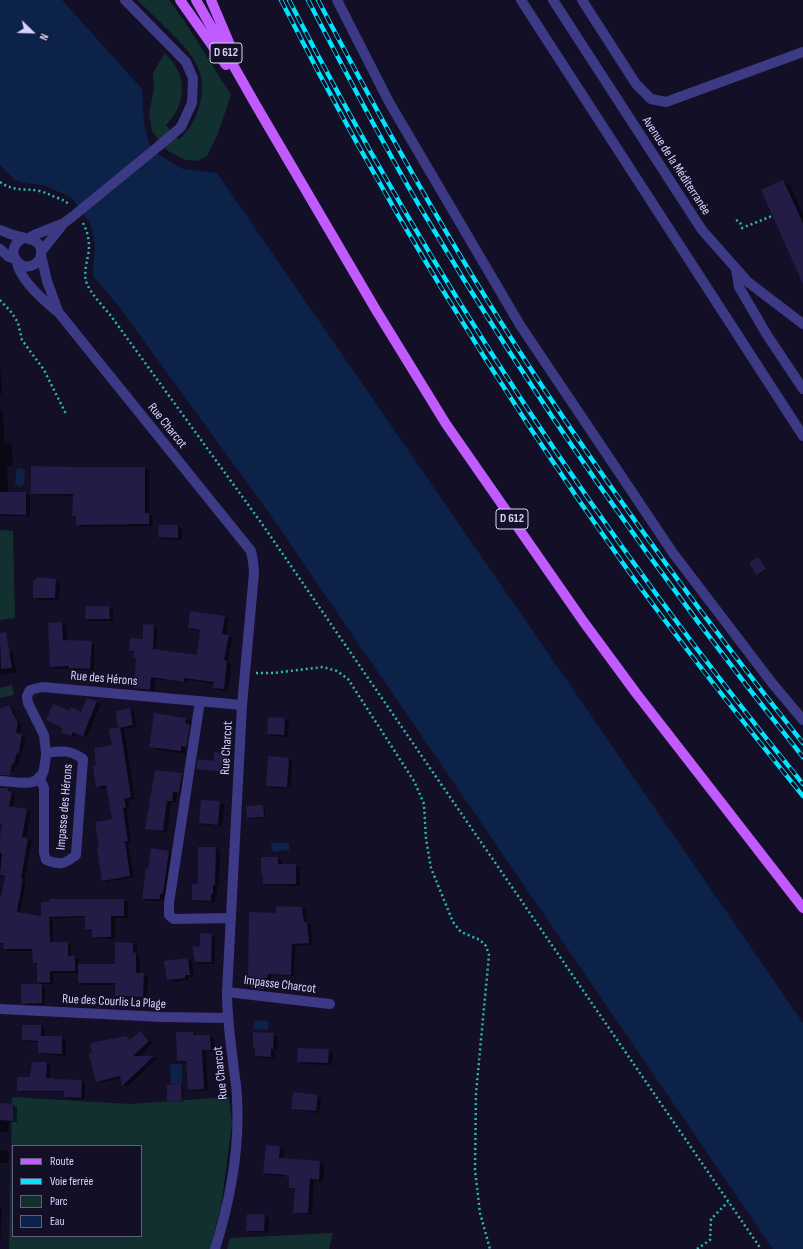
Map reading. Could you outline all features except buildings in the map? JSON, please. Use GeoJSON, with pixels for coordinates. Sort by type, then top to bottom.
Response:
{"type":"FeatureCollection","features":[{"type":"Feature","properties":{"kind":"main road"},"geometry":{"type":"LineString","coordinates":[[180,0],[257,107]]}},
{"type":"Feature","properties":{"kind":"main road","name":"D 612"},"geometry":{"type":"LineString","coordinates":[[196,0],[376,310],[446,424],[583,621],[627,681],[803,908]]}},
{"type":"Feature","properties":{"kind":"main road"},"geometry":{"type":"LineString","coordinates":[[211,0],[257,107]]}},
{"type":"Feature","properties":{"kind":"street"},"geometry":{"type":"LineString","coordinates":[[0,249],[21,265],[30,266],[37,262],[41,253],[64,223],[181,127],[192,103],[193,78],[186,62],[124,0]]}},
{"type":"Feature","properties":{"kind":"street"},"geometry":{"type":"LineString","coordinates":[[337,0],[389,102],[520,325],[673,553],[772,683],[803,720]]}},
{"type":"Feature","properties":{"kind":"street"},"geometry":{"type":"LineString","coordinates":[[521,0],[803,436]]}},
{"type":"Feature","properties":{"kind":"street","name":"Avenue de la Méditerranée"},"geometry":{"type":"LineString","coordinates":[[553,0],[702,230],[748,282],[803,324]]}},
{"type":"Feature","properties":{"kind":"street"},"geometry":{"type":"LineString","coordinates":[[582,0],[636,84],[650,99],[666,102],[803,52]]}},
{"type":"Feature","properties":{"kind":"street"},"geometry":{"type":"LineString","coordinates":[[16,261],[13,251],[14,246],[20,240],[64,223]]}},
{"type":"Feature","properties":{"kind":"street"},"geometry":{"type":"LineString","coordinates":[[0,230],[36,241],[41,248],[41,253]]}},
{"type":"Feature","properties":{"kind":"street","name":"Rue Charcot"},"geometry":{"type":"LineString","coordinates":[[41,253],[46,281],[59,313]]}},
{"type":"Feature","properties":{"kind":"street","name":"Rue Charcot"},"geometry":{"type":"LineString","coordinates":[[16,261],[20,273],[46,303],[59,313],[251,551],[254,573],[242,705],[227,992],[228,1018],[237,1097],[238,1136],[230,1185],[215,1249]]}},
{"type":"Feature","properties":{"kind":"street"},"geometry":{"type":"LineString","coordinates":[[736,269],[739,287],[767,335],[803,389]]}},
{"type":"Feature","properties":{"kind":"street","name":"Rue des Hérons"},"geometry":{"type":"LineString","coordinates":[[46,753],[44,735],[28,703],[27,696],[30,690],[42,687],[242,705]]}},
{"type":"Feature","properties":{"kind":"street"},"geometry":{"type":"LineString","coordinates":[[200,701],[168,903],[169,915],[174,919],[231,918]]}},
{"type":"Feature","properties":{"kind":"street","name":"Impasse des Hérons"},"geometry":{"type":"LineString","coordinates":[[62,751],[75,753],[83,759],[76,855],[68,862],[60,864],[46,860],[44,853],[44,788],[39,777],[43,773],[46,753],[62,751]]}},
{"type":"Feature","properties":{"kind":"street"},"geometry":{"type":"LineString","coordinates":[[0,781],[25,783],[34,782],[39,777]]}},
{"type":"Feature","properties":{"kind":"street","name":"Impasse Charcot"},"geometry":{"type":"LineString","coordinates":[[227,992],[330,1004]]}},
{"type":"Feature","properties":{"kind":"street","name":"Rue des Courlis La Plage"},"geometry":{"type":"LineString","coordinates":[[0,1009],[162,1017],[228,1018]]}},
{"type":"Feature","properties":{"kind":"path"},"geometry":{"type":"LineString","coordinates":[[0,182],[14,189],[39,191],[67,202],[88,235],[89,246],[85,275],[86,283],[260,521],[761,1249]]}},
{"type":"Feature","properties":{"kind":"path"},"geometry":{"type":"LineString","coordinates":[[736,220],[740,222],[742,228],[772,216]]}},
{"type":"Feature","properties":{"kind":"path"},"geometry":{"type":"LineString","coordinates":[[0,300],[12,313],[18,323],[22,340],[44,370],[66,414]]}},
{"type":"Feature","properties":{"kind":"path"},"geometry":{"type":"LineString","coordinates":[[246,673],[273,673],[323,667],[338,670],[348,679],[414,781],[424,804],[426,839],[431,868],[453,922],[461,932],[480,940],[486,946],[489,954],[476,1093],[475,1170],[480,1213],[490,1249]]}},
{"type":"Feature","properties":{"kind":"path"},"geometry":{"type":"LineString","coordinates":[[697,1249],[710,1240],[711,1219],[728,1202]]}},
{"type":"Feature","properties":{"kind":"green space"},"geometry":{"type":"Polygon","coordinates":[[[137,0],[169,0],[185,22],[231,95],[217,136],[207,156],[197,161],[185,160],[168,151],[152,131],[149,114],[154,89],[153,73],[165,53],[176,67],[182,83],[179,106],[166,125],[179,140],[192,123],[199,108],[202,80],[199,70],[195,61],[182,44],[137,0]]]}},
{"type":"Feature","properties":{"kind":"green space"},"geometry":{"type":"Polygon","coordinates":[[[0,530],[13,531],[15,618],[0,620],[0,530]]]}},
{"type":"Feature","properties":{"kind":"green space"},"geometry":{"type":"Polygon","coordinates":[[[12,685],[14,695],[0,698],[0,688],[12,685]]]}},
{"type":"Feature","properties":{"kind":"green space"},"geometry":{"type":"Polygon","coordinates":[[[12,1097],[130,1104],[229,1097],[232,1123],[221,1207],[210,1249],[9,1249],[12,1097]]]}},
{"type":"Feature","properties":{"kind":"green space"},"geometry":{"type":"Polygon","coordinates":[[[333,1233],[329,1249],[227,1249],[230,1238],[333,1233]]]}},
{"type":"Feature","properties":{"kind":"water"},"geometry":{"type":"Polygon","coordinates":[[[0,0],[62,0],[142,89],[144,123],[151,150],[183,169],[217,173],[803,1023],[803,1249],[773,1249],[269,513],[120,308],[93,276],[95,245],[90,223],[71,197],[45,186],[15,180],[0,165],[0,0]]]}},
{"type":"Feature","properties":{"kind":"water"},"geometry":{"type":"Polygon","coordinates":[[[17,468],[25,469],[24,484],[22,487],[15,483],[17,468]]]}},
{"type":"Feature","properties":{"kind":"water"},"geometry":{"type":"Polygon","coordinates":[[[271,843],[289,843],[289,851],[272,851],[271,843]]]}},
{"type":"Feature","properties":{"kind":"water"},"geometry":{"type":"Polygon","coordinates":[[[254,1020],[269,1021],[268,1030],[253,1029],[254,1020]]]}},
{"type":"Feature","properties":{"kind":"water"},"geometry":{"type":"Polygon","coordinates":[[[170,1064],[182,1064],[182,1084],[171,1084],[170,1064]]]}},
{"type":"Feature","properties":{"kind":"railway"},"geometry":{"type":"LineString","coordinates":[[281,0],[359,147],[400,219],[487,362],[579,501],[648,598],[803,796]]}},
{"type":"Feature","properties":{"kind":"railway"},"geometry":{"type":"LineString","coordinates":[[289,0],[344,104],[402,206],[462,307],[525,406],[591,503],[659,598],[730,692],[803,784]]}},
{"type":"Feature","properties":{"kind":"railway"},"geometry":{"type":"LineString","coordinates":[[308,0],[393,160],[466,283],[510,353],[556,423],[651,559],[751,692],[803,757]]}},
{"type":"Feature","properties":{"kind":"railway"},"geometry":{"type":"LineString","coordinates":[[318,0],[425,196],[482,292],[542,386],[604,478],[669,568],[803,743]]}}]}
